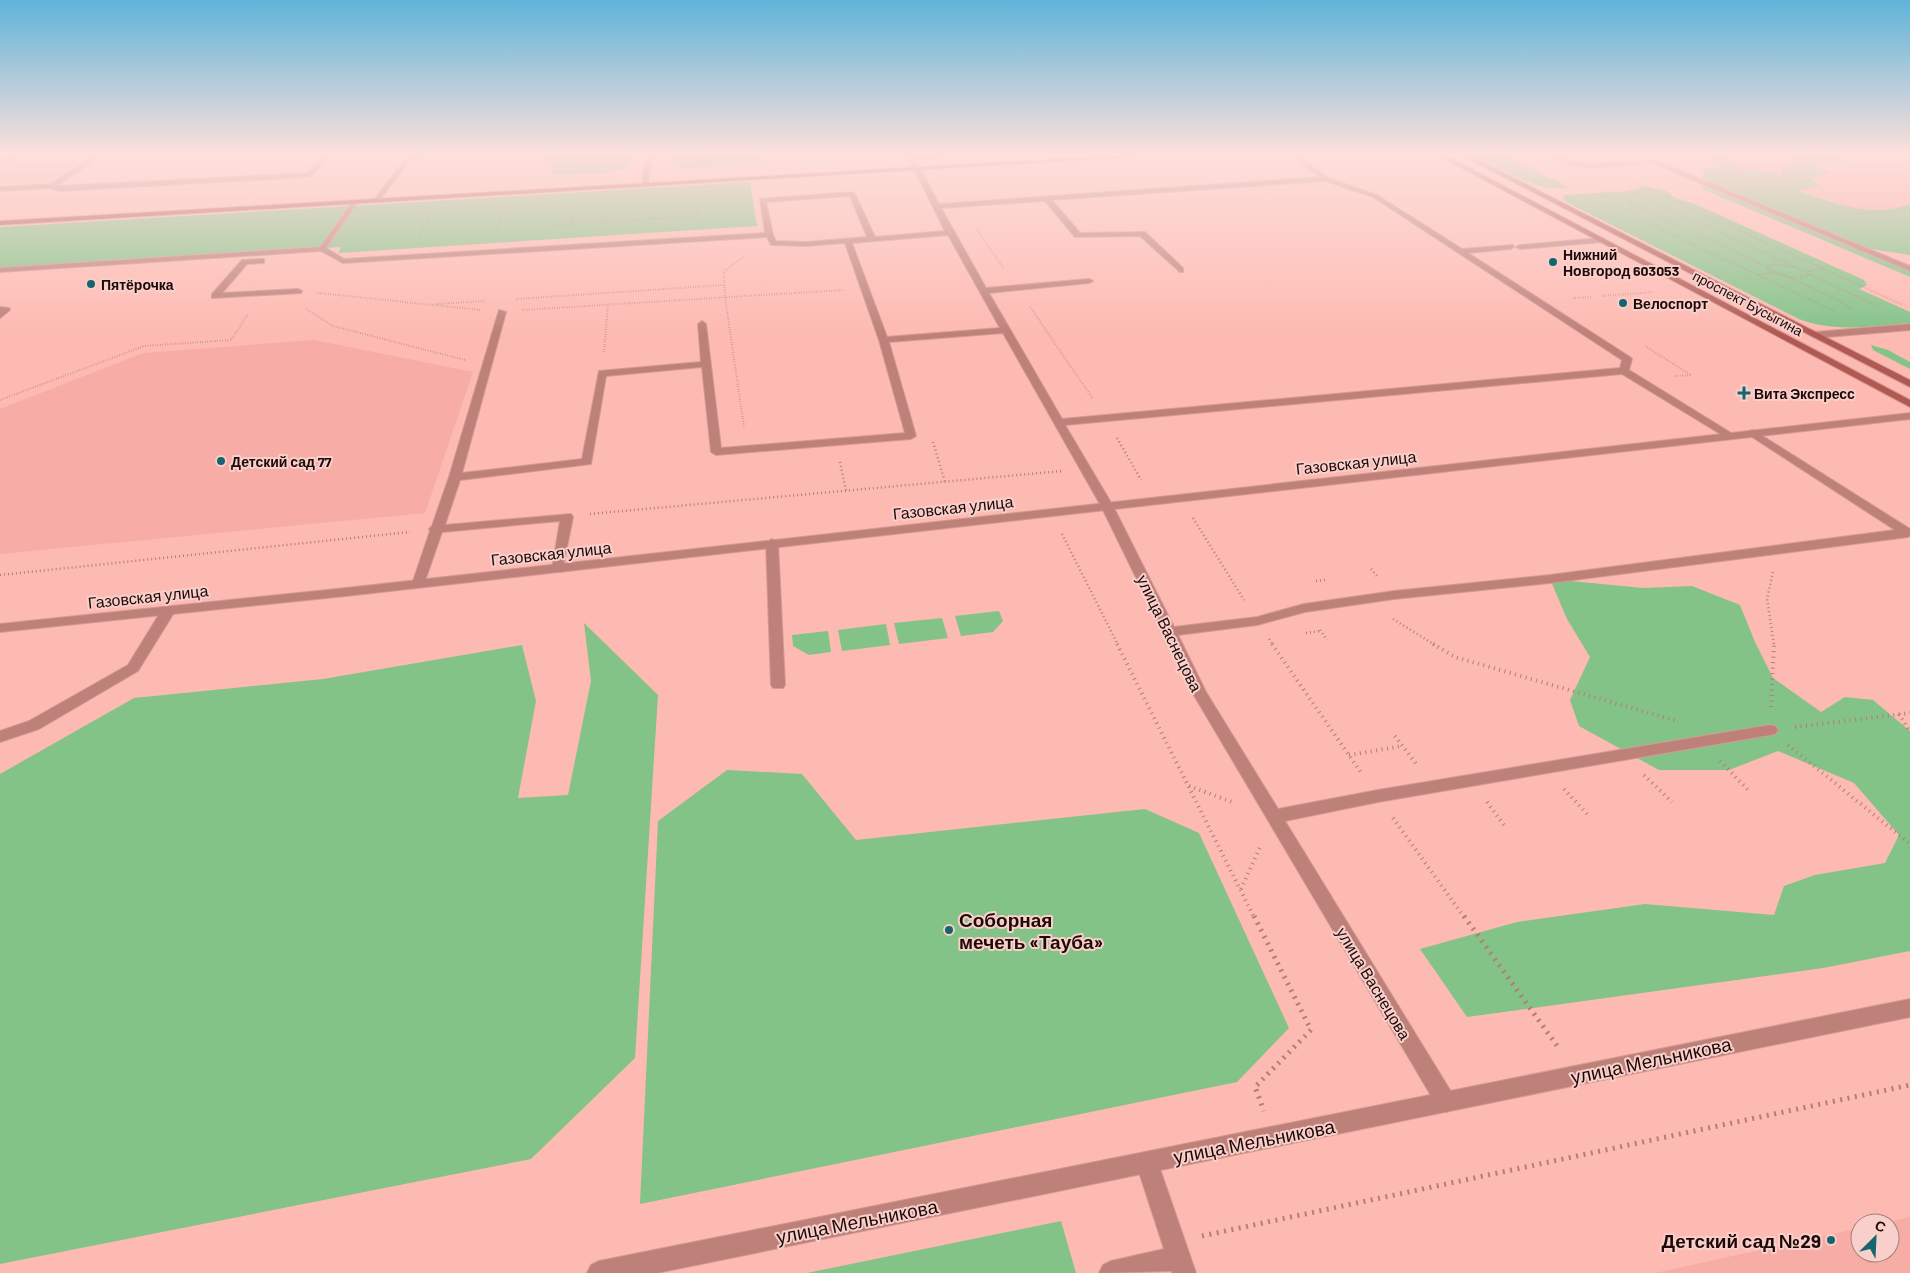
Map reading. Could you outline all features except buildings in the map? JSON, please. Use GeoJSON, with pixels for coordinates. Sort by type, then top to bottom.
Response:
{"type":"FeatureCollection","features":[{"type":"Feature","properties":{"kind":"main road"},"geometry":{"type":"LineString","coordinates":[[0,223],[145,214]]}},
{"type":"Feature","properties":{"kind":"main road","name":"проспект Бусыгина"},"geometry":{"type":"LineString","coordinates":[[1552,214],[1910,404]]}},
{"type":"Feature","properties":{"kind":"main road","name":"проспект Бусыгина"},"geometry":{"type":"LineString","coordinates":[[1580,214],[1910,384]]}},
{"type":"Feature","properties":{"kind":"street"},"geometry":{"type":"LineString","coordinates":[[322,249],[346,214]]}},
{"type":"Feature","properties":{"kind":"street"},"geometry":{"type":"LineString","coordinates":[[765,214],[769,235],[774,243],[806,244],[950,233]]}},
{"type":"Feature","properties":{"kind":"street"},"geometry":{"type":"LineString","coordinates":[[861,214],[872,239]]}},
{"type":"Feature","properties":{"kind":"street","name":"улица Васнецова"},"geometry":{"type":"LineString","coordinates":[[941,214],[1107,506],[1199,692],[1446,1102]]}},
{"type":"Feature","properties":{"kind":"street"},"geometry":{"type":"LineString","coordinates":[[1060,214],[1078,235],[1142,234],[1180,270]]}},
{"type":"Feature","properties":{"kind":"street"},"geometry":{"type":"LineString","coordinates":[[1404,214],[1627,359],[1624,370]]}},
{"type":"Feature","properties":{"kind":"street"},"geometry":{"type":"LineString","coordinates":[[1780,214],[1910,269]]}},
{"type":"Feature","properties":{"kind":"street"},"geometry":{"type":"LineString","coordinates":[[0,270],[322,249],[342,261],[769,235]]}},
{"type":"Feature","properties":{"kind":"street"},"geometry":{"type":"LineString","coordinates":[[1520,247],[1600,240]]}},
{"type":"Feature","properties":{"kind":"street"},"geometry":{"type":"LineString","coordinates":[[702,324],[716,452],[911,436],[884,340],[848,241]]}},
{"type":"Feature","properties":{"kind":"street"},"geometry":{"type":"LineString","coordinates":[[1462,251],[1510,247]]}},
{"type":"Feature","properties":{"kind":"street"},"geometry":{"type":"LineString","coordinates":[[280,252],[274,260],[245,262],[215,296],[298,291]]}},
{"type":"Feature","properties":{"kind":"street"},"geometry":{"type":"LineString","coordinates":[[984,291],[1088,281]]}},
{"type":"Feature","properties":{"kind":"street"},"geometry":{"type":"LineString","coordinates":[[0,310],[6,310],[0,315]]}},
{"type":"Feature","properties":{"kind":"street"},"geometry":{"type":"LineString","coordinates":[[418,584],[435,529],[455,477],[502,312]]}},
{"type":"Feature","properties":{"kind":"street"},"geometry":{"type":"LineString","coordinates":[[1815,335],[1910,327]]}},
{"type":"Feature","properties":{"kind":"street"},"geometry":{"type":"LineString","coordinates":[[884,340],[1006,330]]}},
{"type":"Feature","properties":{"kind":"street"},"geometry":{"type":"LineString","coordinates":[[455,477],[587,462],[602,373],[706,364]]}},
{"type":"Feature","properties":{"kind":"street"},"geometry":{"type":"LineString","coordinates":[[1059,422],[1624,370],[1731,436]]}},
{"type":"Feature","properties":{"kind":"street","name":"Газовская улица"},"geometry":{"type":"LineString","coordinates":[[0,628],[558,569],[772,543],[1910,416]]}},
{"type":"Feature","properties":{"kind":"street"},"geometry":{"type":"LineString","coordinates":[[1753,433],[1908,533]]}},
{"type":"Feature","properties":{"kind":"street"},"geometry":{"type":"LineString","coordinates":[[435,529],[567,516],[558,569]]}},
{"type":"Feature","properties":{"kind":"street"},"geometry":{"type":"LineString","coordinates":[[1169,632],[1257,621],[1304,608],[1362,600],[1908,533]]}},
{"type":"Feature","properties":{"kind":"street"},"geometry":{"type":"LineString","coordinates":[[772,543],[778,685]]}},
{"type":"Feature","properties":{"kind":"street"},"geometry":{"type":"LineString","coordinates":[[0,737],[34,725],[133,668],[168,611]]}},
{"type":"Feature","properties":{"kind":"street"},"geometry":{"type":"LineString","coordinates":[[1273,817],[1435,787],[1770,730]]}},
{"type":"Feature","properties":{"kind":"street","name":"улица Мельникова"},"geometry":{"type":"LineString","coordinates":[[599,1273],[1910,1008]]}},
{"type":"Feature","properties":{"kind":"street"},"geometry":{"type":"LineString","coordinates":[[1111,1273],[1178,1258],[1147,1162]]}},
{"type":"Feature","properties":{"kind":"path"},"geometry":{"type":"LineString","coordinates":[[486,252],[502,214]]}},
{"type":"Feature","properties":{"kind":"path"},"geometry":{"type":"LineString","coordinates":[[571,224],[574,214]]}},
{"type":"Feature","properties":{"kind":"path"},"geometry":{"type":"LineString","coordinates":[[650,219],[651,214]]}},
{"type":"Feature","properties":{"kind":"path"},"geometry":{"type":"LineString","coordinates":[[1637,214],[1644,221],[1874,330]]}},
{"type":"Feature","properties":{"kind":"path"},"geometry":{"type":"LineString","coordinates":[[1656,214],[1842,302]]}},
{"type":"Feature","properties":{"kind":"path"},"geometry":{"type":"LineString","coordinates":[[1681,214],[1796,267],[1807,271],[1824,269]]}},
{"type":"Feature","properties":{"kind":"path"},"geometry":{"type":"LineString","coordinates":[[1703,214],[1910,309]]}},
{"type":"Feature","properties":{"kind":"path"},"geometry":{"type":"LineString","coordinates":[[1836,215],[1845,214]]}},
{"type":"Feature","properties":{"kind":"path"},"geometry":{"type":"LineString","coordinates":[[409,256],[430,217]]}},
{"type":"Feature","properties":{"kind":"path"},"geometry":{"type":"LineString","coordinates":[[746,236],[746,255],[724,271],[724,285],[747,450]]}},
{"type":"Feature","properties":{"kind":"path"},"geometry":{"type":"LineString","coordinates":[[1766,266],[1777,264],[1796,267]]}},
{"type":"Feature","properties":{"kind":"path"},"geometry":{"type":"LineString","coordinates":[[1766,266],[1768,270],[1774,273],[1791,278],[1805,278],[1810,275]]}},
{"type":"Feature","properties":{"kind":"path"},"geometry":{"type":"LineString","coordinates":[[1807,271],[1810,275],[1883,308]]}},
{"type":"Feature","properties":{"kind":"path"},"geometry":{"type":"LineString","coordinates":[[1757,275],[1774,273]]}},
{"type":"Feature","properties":{"kind":"path"},"geometry":{"type":"LineString","coordinates":[[515,299],[724,285]]}},
{"type":"Feature","properties":{"kind":"path"},"geometry":{"type":"LineString","coordinates":[[298,291],[502,312],[866,288]]}},
{"type":"Feature","properties":{"kind":"path"},"geometry":{"type":"LineString","coordinates":[[1603,296],[1661,291]]}},
{"type":"Feature","properties":{"kind":"path"},"geometry":{"type":"LineString","coordinates":[[280,292],[333,326],[487,366]]}},
{"type":"Feature","properties":{"kind":"path"},"geometry":{"type":"LineString","coordinates":[[0,400],[144,346],[231,340],[261,293]]}},
{"type":"Feature","properties":{"kind":"path"},"geometry":{"type":"LineString","coordinates":[[426,304],[485,300]]}},
{"type":"Feature","properties":{"kind":"path"},"geometry":{"type":"LineString","coordinates":[[602,373],[608,305]]}},
{"type":"Feature","properties":{"kind":"path"},"geometry":{"type":"LineString","coordinates":[[1106,418],[1144,485]]}},
{"type":"Feature","properties":{"kind":"path"},"geometry":{"type":"LineString","coordinates":[[835,442],[846,491]]}},
{"type":"Feature","properties":{"kind":"path"},"geometry":{"type":"LineString","coordinates":[[567,516],[1086,469]]}},
{"type":"Feature","properties":{"kind":"path"},"geometry":{"type":"LineString","coordinates":[[1051,512],[1311,1030],[1255,1087],[1273,1137]]}},
{"type":"Feature","properties":{"kind":"path"},"geometry":{"type":"LineString","coordinates":[[0,575],[435,529]]}},
{"type":"Feature","properties":{"kind":"path"},"geometry":{"type":"LineString","coordinates":[[1770,730],[1775,651],[1767,599],[1779,549]]}},
{"type":"Feature","properties":{"kind":"path"},"geometry":{"type":"LineString","coordinates":[[1362,600],[1454,657],[1685,723]]}},
{"type":"Feature","properties":{"kind":"path"},"geometry":{"type":"LineString","coordinates":[[1770,730],[1910,712]]}},
{"type":"Feature","properties":{"kind":"path"},"geometry":{"type":"LineString","coordinates":[[1899,714],[1910,732]]}},
{"type":"Feature","properties":{"kind":"path"},"geometry":{"type":"LineString","coordinates":[[1770,730],[1910,844]]}},
{"type":"Feature","properties":{"kind":"path"},"geometry":{"type":"LineString","coordinates":[[1395,736],[1435,787]]}},
{"type":"Feature","properties":{"kind":"path"},"geometry":{"type":"LineString","coordinates":[[1700,742],[1750,791]]}},
{"type":"Feature","properties":{"kind":"path"},"geometry":{"type":"LineString","coordinates":[[1349,755],[1403,746]]}},
{"type":"Feature","properties":{"kind":"path"},"geometry":{"type":"LineString","coordinates":[[1624,755],[1672,802]]}},
{"type":"Feature","properties":{"kind":"path"},"geometry":{"type":"LineString","coordinates":[[1545,768],[1587,814]]}},
{"type":"Feature","properties":{"kind":"path"},"geometry":{"type":"LineString","coordinates":[[1189,786],[1273,817],[1241,890]]}},
{"type":"Feature","properties":{"kind":"path"},"geometry":{"type":"LineString","coordinates":[[1178,1258],[1910,1085]]}},
{"type":"Feature","properties":{"kind":"shaded area"},"geometry":{"type":"Polygon","coordinates":[[[1845,214],[1910,214],[1910,240],[1845,214]]]}},
{"type":"Feature","properties":{"kind":"shaded area","name":"Детский сад 77"},"geometry":{"type":"Polygon","coordinates":[[[314,340],[473,372],[425,513],[0,554],[0,409],[143,353],[314,340]]]}},
{"type":"Feature","properties":{"kind":"shaded area","name":"Детский сад №29"},"geometry":{"type":"Polygon","coordinates":[[[1910,1217],[1910,1273],[1655,1273],[1850,1230],[1850,1263],[1900,1263],[1900,1219],[1910,1217]]]}},
{"type":"Feature","properties":{"kind":"green space"},"geometry":{"type":"Polygon","coordinates":[[[210,214],[755,214],[757,226],[338,253],[341,247],[0,269],[0,227],[210,214]]]}},
{"type":"Feature","properties":{"kind":"green space"},"geometry":{"type":"Polygon","coordinates":[[[1591,214],[1718,214],[1864,280],[1867,285],[1859,289],[1910,312],[1910,323],[1868,327],[1826,326],[1799,319],[1591,214]]]}},
{"type":"Feature","properties":{"kind":"green space"},"geometry":{"type":"Polygon","coordinates":[[[1762,214],[1910,214],[1910,255],[1871,249],[1878,257],[1910,265],[1910,277],[1762,214]]]}},
{"type":"Feature","properties":{"kind":"green space"},"geometry":{"type":"Polygon","coordinates":[[[1871,345],[1888,350],[1910,362],[1910,369],[1873,350],[1871,345]]]}},
{"type":"Feature","properties":{"kind":"green space"},"geometry":{"type":"Polygon","coordinates":[[[1550,579],[1643,588],[1692,586],[1740,605],[1755,642],[1773,678],[1821,712],[1845,697],[1873,700],[1910,731],[1910,951],[1823,968],[1467,1017],[1420,949],[1517,922],[1645,904],[1774,915],[1784,886],[1815,875],[1885,863],[1899,835],[1854,783],[1778,751],[1729,770],[1659,770],[1579,726],[1570,700],[1590,657],[1567,619],[1550,579]]]}},
{"type":"Feature","properties":{"kind":"green space"},"geometry":{"type":"Polygon","coordinates":[[[999,611],[1003,621],[993,632],[961,636],[955,616],[999,611]]]}},
{"type":"Feature","properties":{"kind":"green space"},"geometry":{"type":"Polygon","coordinates":[[[942,618],[948,638],[899,644],[894,623],[942,618]]]}},
{"type":"Feature","properties":{"kind":"green space"},"geometry":{"type":"Polygon","coordinates":[[[584,623],[658,695],[635,1058],[531,1159],[0,1264],[0,774],[134,698],[323,679],[522,645],[536,701],[518,798],[568,795],[591,681],[584,623]]]}},
{"type":"Feature","properties":{"kind":"green space"},"geometry":{"type":"Polygon","coordinates":[[[886,624],[890,645],[842,651],[838,630],[886,624]]]}},
{"type":"Feature","properties":{"kind":"green space"},"geometry":{"type":"Polygon","coordinates":[[[828,631],[831,652],[809,655],[793,646],[792,635],[828,631]]]}},
{"type":"Feature","properties":{"kind":"green space","name":"Соборная мечеть «Тауба»"},"geometry":{"type":"Polygon","coordinates":[[[727,770],[802,774],[856,840],[1145,809],[1199,833],[1289,1028],[1237,1082],[640,1204],[658,821],[727,770]]]}},
{"type":"Feature","properties":{"kind":"green space"},"geometry":{"type":"Polygon","coordinates":[[[1061,1221],[1076,1273],[807,1273],[1061,1221]]]}},
{"type":"Feature","properties":{"kind":"place","name":"Нижний Новгород 603053"},"geometry":{"type":"Point","coordinates":[1553,262]}},
{"type":"Feature","properties":{"kind":"place","name":"Пятёрочка"},"geometry":{"type":"Point","coordinates":[91,284]}},
{"type":"Feature","properties":{"kind":"place","name":"Велоспорт"},"geometry":{"type":"Point","coordinates":[1623,303]}},
{"type":"Feature","properties":{"kind":"place","name":"Вита Экспресс"},"geometry":{"type":"Point","coordinates":[1744,393]}},
{"type":"Feature","properties":{"kind":"place","name":"Детский сад 77"},"geometry":{"type":"Point","coordinates":[221,461]}},
{"type":"Feature","properties":{"kind":"place","name":"Соборная мечеть «Тауба»"},"geometry":{"type":"Point","coordinates":[949,930]}},
{"type":"Feature","properties":{"kind":"place","name":"Детский сад №29"},"geometry":{"type":"Point","coordinates":[1831,1240]}}]}
